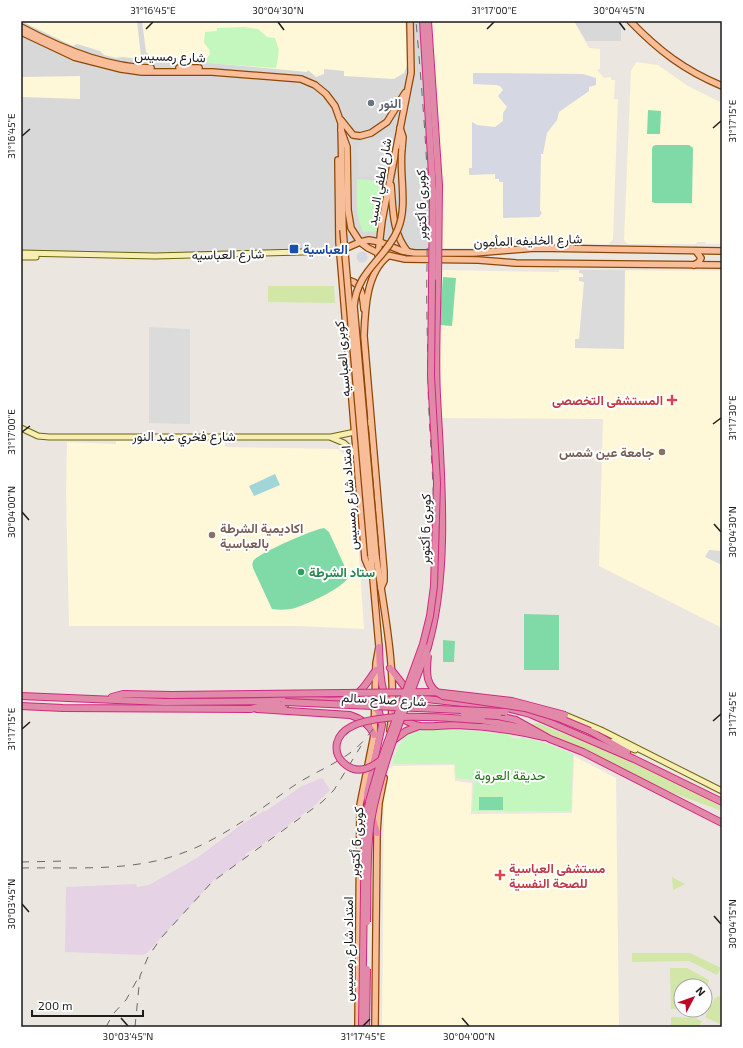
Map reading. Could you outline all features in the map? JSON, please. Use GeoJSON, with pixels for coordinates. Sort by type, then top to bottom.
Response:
{"type":"FeatureCollection","features":[{"type":"Feature","properties":{"kind":"highway","name":"كوبرى 6 أكتوبر"},"geometry":{"type":"LineString","coordinates":[[362,1027],[364,834],[370,798],[381,760],[422,644],[430,616],[434,586],[437,484],[431,370],[433,192],[423,21]]}},
{"type":"Feature","properties":{"kind":"highway","name":"كوبرى 6 أكتوبر"},"geometry":{"type":"LineString","coordinates":[[366,1027],[367,930],[371,822],[393,744],[428,647],[435,617],[439,587],[442,488],[436,370],[439,185],[428,21]]}},
{"type":"Feature","properties":{"kind":"highway"},"geometry":{"type":"LineString","coordinates":[[379,647],[383,689],[386,698],[393,710],[408,722],[423,726],[494,728],[550,739]]}},
{"type":"Feature","properties":{"kind":"highway"},"geometry":{"type":"LineString","coordinates":[[428,647],[426,670],[427,678],[432,688],[441,695],[451,698],[506,705],[531,710],[561,719],[605,738],[634,759]]}},
{"type":"Feature","properties":{"kind":"highway"},"geometry":{"type":"LineString","coordinates":[[390,668],[411,694],[418,698],[430,701],[507,708],[535,716]]}},
{"type":"Feature","properties":{"kind":"highway"},"geometry":{"type":"LineString","coordinates":[[348,699],[362,689],[376,670]]}},
{"type":"Feature","properties":{"kind":"highway"},"geometry":{"type":"LineString","coordinates":[[109,698],[123,694],[438,693],[512,701],[565,715]]}},
{"type":"Feature","properties":{"kind":"highway","name":"شارع صلاح سالم"},"geometry":{"type":"LineString","coordinates":[[21,696],[109,698],[164,702],[270,701],[498,716],[516,720],[550,739],[583,752],[722,823]]}},
{"type":"Feature","properties":{"kind":"highway"},"geometry":{"type":"LineString","coordinates":[[270,701],[284,698],[348,699],[370,703],[375,707],[381,715],[382,725],[367,794],[370,812],[377,833]]}},
{"type":"Feature","properties":{"kind":"highway"},"geometry":{"type":"LineString","coordinates":[[348,699],[354,705],[353,712],[350,715]]}},
{"type":"Feature","properties":{"kind":"highway"},"geometry":{"type":"LineString","coordinates":[[423,726],[425,710],[430,701]]}},
{"type":"Feature","properties":{"kind":"highway","name":"شارع صلاح سالم"},"geometry":{"type":"LineString","coordinates":[[21,706],[63,708],[252,709],[261,706],[285,703],[505,712],[535,716],[634,759],[722,802]]}},
{"type":"Feature","properties":{"kind":"highway"},"geometry":{"type":"LineString","coordinates":[[252,709],[350,715],[362,721],[372,730],[374,735]]}},
{"type":"Feature","properties":{"kind":"highway"},"geometry":{"type":"LineString","coordinates":[[381,760],[368,769],[359,770],[350,768],[344,764],[338,755],[337,746],[339,738],[350,726],[374,719],[409,718],[482,720],[540,733]]}},
{"type":"Feature","properties":{"kind":"highway"},"geometry":{"type":"LineString","coordinates":[[388,744],[406,731],[423,726]]}},
{"type":"Feature","properties":{"kind":"main road","name":"شارع لطفي السيد"},"geometry":{"type":"LineString","coordinates":[[380,242],[412,60],[410,21]]}},
{"type":"Feature","properties":{"kind":"main road"},"geometry":{"type":"LineString","coordinates":[[630,21],[661,51],[678,64],[722,86]]}},
{"type":"Feature","properties":{"kind":"main road","name":"شارع رمسيس"},"geometry":{"type":"LineString","coordinates":[[21,27],[66,49],[121,65],[143,68],[213,69],[269,74],[277,77]]}},
{"type":"Feature","properties":{"kind":"main road","name":"شارع رمسيس"},"geometry":{"type":"LineString","coordinates":[[21,32],[74,57],[121,69],[142,72],[206,72],[294,78],[315,85],[330,100],[340,118],[353,135],[360,136],[371,134],[386,122],[408,88]]}},
{"type":"Feature","properties":{"kind":"main road","name":"شارع رمسيس"},"geometry":{"type":"LineString","coordinates":[[340,118],[341,138],[338,146],[340,252]]}},
{"type":"Feature","properties":{"kind":"main road","name":"شارع لطفي السيد"},"geometry":{"type":"LineString","coordinates":[[400,126],[402,149]]}},
{"type":"Feature","properties":{"kind":"main road"},"geometry":{"type":"LineString","coordinates":[[341,130],[348,152],[349,219],[351,228],[360,242],[378,253]]}},
{"type":"Feature","properties":{"kind":"main road","name":"كوبرى العباسيه"},"geometry":{"type":"LineString","coordinates":[[341,138],[343,230],[374,556]]}},
{"type":"Feature","properties":{"kind":"main road","name":"كوبرى العباسيه"},"geometry":{"type":"LineString","coordinates":[[373,578],[374,556],[354,306],[357,289],[362,279],[394,237],[400,222],[402,204],[400,169],[402,149]]}},
{"type":"Feature","properties":{"kind":"main road"},"geometry":{"type":"LineString","coordinates":[[391,178],[396,230],[408,253]]}},
{"type":"Feature","properties":{"kind":"main road","name":"شارع الخليفه المأمون"},"geometry":{"type":"LineString","coordinates":[[340,252],[360,242],[369,240],[380,242],[408,253],[474,253],[535,248],[722,251]]}},
{"type":"Feature","properties":{"kind":"main road","name":"امتداد شارع رمسيس"},"geometry":{"type":"LineString","coordinates":[[380,242],[376,267],[371,279],[365,319],[364,352],[384,577],[381,588]]}},
{"type":"Feature","properties":{"kind":"main road"},"geometry":{"type":"LineString","coordinates":[[694,266],[700,260],[700,256],[696,251]]}},
{"type":"Feature","properties":{"kind":"main road","name":"شارع العباسيه"},"geometry":{"type":"LineString","coordinates":[[21,257],[340,252]]}},
{"type":"Feature","properties":{"kind":"main road","name":"امتداد شارع رمسيس"},"geometry":{"type":"LineString","coordinates":[[340,252],[365,559],[373,578],[379,647],[376,670],[374,735],[360,805],[358,1027]]}},
{"type":"Feature","properties":{"kind":"main road","name":"شارع العباسيه"},"geometry":{"type":"LineString","coordinates":[[21,253],[115,256]]}},
{"type":"Feature","properties":{"kind":"main road","name":"شارع الخليفه المأمون"},"geometry":{"type":"LineString","coordinates":[[378,253],[405,259],[478,260],[516,263],[694,266],[722,265]]}},
{"type":"Feature","properties":{"kind":"main road","name":"امتداد شارع رمسيس"},"geometry":{"type":"LineString","coordinates":[[376,267],[388,256]]}},
{"type":"Feature","properties":{"kind":"main road"},"geometry":{"type":"LineString","coordinates":[[342,280],[352,281],[362,290],[365,319]]}},
{"type":"Feature","properties":{"kind":"main road","name":"شارع فخري عبد النور"},"geometry":{"type":"LineString","coordinates":[[21,428],[38,436],[331,437],[355,432],[371,421]]}},
{"type":"Feature","properties":{"kind":"main road","name":"شارع فخري عبد النور"},"geometry":{"type":"LineString","coordinates":[[331,437],[344,443],[357,455]]}},
{"type":"Feature","properties":{"kind":"main road"},"geometry":{"type":"LineString","coordinates":[[360,489],[367,491],[377,487]]}},
{"type":"Feature","properties":{"kind":"main road"},"geometry":{"type":"LineString","coordinates":[[361,502],[368,498],[378,502]]}},
{"type":"Feature","properties":{"kind":"main road","name":"امتداد شارع رمسيس"},"geometry":{"type":"LineString","coordinates":[[374,556],[381,588],[393,710],[379,803],[377,833],[375,1027]]}},
{"type":"Feature","properties":{"kind":"main road"},"geometry":{"type":"LineString","coordinates":[[565,715],[601,730],[722,791]]}},
{"type":"Feature","properties":{"kind":"main road"},"geometry":{"type":"LineString","coordinates":[[605,738],[649,754]]}},
{"type":"Feature","properties":{"kind":"main road"},"geometry":{"type":"LineString","coordinates":[[359,903],[362,910],[366,912],[372,910],[376,904]]}},
{"type":"Feature","properties":{"kind":"main road"},"geometry":{"type":"LineString","coordinates":[[358,992],[366,989],[370,990],[375,996]]}},
{"type":"Feature","properties":{"kind":"shaded area"},"geometry":{"type":"Polygon","coordinates":[[[21,21],[426,21],[435,156],[436,258],[405,256],[363,246],[343,249],[149,254],[21,254],[21,21]]]}},
{"type":"Feature","properties":{"kind":"shaded area"},"geometry":{"type":"Polygon","coordinates":[[[21,21],[137,21],[141,57],[139,59],[123,57],[116,58],[104,55],[100,51],[77,44],[73,46],[21,21]]]}},
{"type":"Feature","properties":{"kind":"shaded area"},"geometry":{"type":"Polygon","coordinates":[[[142,21],[405,21],[408,63],[404,73],[394,79],[344,76],[344,71],[324,69],[324,74],[316,77],[308,70],[307,72],[186,60],[185,62],[157,62],[146,52],[142,21]]]}},
{"type":"Feature","properties":{"kind":"shaded area"},"geometry":{"type":"Polygon","coordinates":[[[430,21],[574,21],[589,48],[600,49],[600,69],[597,70],[604,78],[611,77],[611,80],[615,80],[614,99],[618,99],[613,239],[609,244],[540,243],[538,238],[513,238],[512,242],[473,243],[472,248],[439,248],[430,21]]]}},
{"type":"Feature","properties":{"kind":"shaded area"},"geometry":{"type":"Polygon","coordinates":[[[574,21],[621,21],[621,41],[586,41],[574,21]]]}},
{"type":"Feature","properties":{"kind":"shaded area"},"geometry":{"type":"Polygon","coordinates":[[[636,62],[658,65],[688,86],[722,103],[722,244],[706,244],[706,242],[697,242],[696,244],[628,244],[624,240],[631,71],[636,62]]]}},
{"type":"Feature","properties":{"kind":"shaded area"},"geometry":{"type":"Polygon","coordinates":[[[473,73],[583,74],[596,78],[596,85],[589,87],[589,91],[559,112],[557,120],[547,133],[543,154],[541,154],[540,210],[542,213],[539,217],[503,218],[503,182],[499,182],[499,179],[495,179],[495,174],[469,175],[469,168],[472,168],[472,122],[477,125],[495,127],[503,121],[503,113],[507,107],[498,96],[503,90],[501,87],[497,85],[473,84],[473,73]]]}},
{"type":"Feature","properties":{"kind":"shaded area"},"geometry":{"type":"Polygon","coordinates":[[[80,76],[80,99],[21,97],[21,77],[80,76]]]}},
{"type":"Feature","properties":{"kind":"shaded area"},"geometry":{"type":"Polygon","coordinates":[[[394,131],[384,178],[359,176],[357,149],[359,144],[362,141],[382,137],[394,131]]]}},
{"type":"Feature","properties":{"kind":"shaded area"},"geometry":{"type":"Polygon","coordinates":[[[362,251],[366,253],[368,257],[366,261],[362,263],[358,261],[356,257],[358,253],[362,251]]]}},
{"type":"Feature","properties":{"kind":"shaded area","name":"جامعة عين شمس"},"geometry":{"type":"Polygon","coordinates":[[[439,270],[559,272],[559,270],[722,271],[722,628],[599,566],[603,419],[440,418],[439,270]]]}},
{"type":"Feature","properties":{"kind":"shaded area"},"geometry":{"type":"Polygon","coordinates":[[[579,270],[625,270],[624,349],[575,348],[575,339],[579,339],[584,282],[579,281],[579,277],[583,277],[583,274],[579,273],[579,270]]]}},
{"type":"Feature","properties":{"kind":"shaded area"},"geometry":{"type":"Polygon","coordinates":[[[149,327],[190,329],[190,424],[149,423],[149,327]]]}},
{"type":"Feature","properties":{"kind":"shaded area","name":"اكاديمية الشرطة بالعباسية"},"geometry":{"type":"Polygon","coordinates":[[[189,440],[225,443],[225,447],[338,449],[347,457],[357,525],[364,629],[299,626],[69,626],[66,493],[67,442],[116,444],[116,441],[189,440]]]}},
{"type":"Feature","properties":{"kind":"shaded area"},"geometry":{"type":"Polygon","coordinates":[[[709,550],[722,551],[722,565],[705,557],[709,550]]]}},
{"type":"Feature","properties":{"kind":"shaded area","name":"مستشفى العباسية للصحة النفسية"},"geometry":{"type":"Polygon","coordinates":[[[574,756],[616,778],[619,1027],[382,1027],[384,785],[389,769],[393,766],[454,765],[455,781],[472,783],[471,814],[572,813],[574,756]]]}},
{"type":"Feature","properties":{"kind":"shaded area"},"geometry":{"type":"Polygon","coordinates":[[[322,778],[330,790],[315,805],[263,844],[245,854],[246,857],[213,881],[147,953],[143,955],[65,952],[66,887],[136,884],[137,887],[149,885],[197,858],[242,824],[266,811],[302,786],[322,778]]]}},
{"type":"Feature","properties":{"kind":"green space"},"geometry":{"type":"Polygon","coordinates":[[[244,27],[258,29],[267,37],[275,38],[279,50],[276,68],[204,63],[210,54],[209,49],[204,43],[205,32],[217,31],[217,28],[244,27]]]}},
{"type":"Feature","properties":{"kind":"green space"},"geometry":{"type":"Polygon","coordinates":[[[648,110],[661,111],[660,134],[647,134],[648,110]]]}},
{"type":"Feature","properties":{"kind":"green space"},"geometry":{"type":"Polygon","coordinates":[[[689,145],[693,148],[692,203],[652,202],[652,149],[653,146],[689,145]]]}},
{"type":"Feature","properties":{"kind":"green space"},"geometry":{"type":"Polygon","coordinates":[[[357,179],[382,181],[377,231],[363,232],[360,225],[357,199],[357,179]]]}},
{"type":"Feature","properties":{"kind":"green space"},"geometry":{"type":"Polygon","coordinates":[[[443,277],[456,278],[452,326],[439,325],[443,277]]]}},
{"type":"Feature","properties":{"kind":"green space"},"geometry":{"type":"Polygon","coordinates":[[[268,286],[334,286],[335,303],[268,302],[268,286]]]}},
{"type":"Feature","properties":{"kind":"green space","name":"ستاد الشرطة"},"geometry":{"type":"Polygon","coordinates":[[[324,528],[329,532],[349,576],[346,581],[325,595],[295,608],[281,610],[272,609],[253,568],[253,561],[277,546],[310,532],[324,528]]]}},
{"type":"Feature","properties":{"kind":"green space"},"geometry":{"type":"Polygon","coordinates":[[[524,614],[559,615],[559,670],[524,670],[524,614]]]}},
{"type":"Feature","properties":{"kind":"green space"},"geometry":{"type":"Polygon","coordinates":[[[443,640],[455,641],[454,662],[443,662],[443,640]]]}},
{"type":"Feature","properties":{"kind":"green space"},"geometry":{"type":"Polygon","coordinates":[[[537,723],[608,752],[654,773],[722,807],[722,811],[673,793],[533,726],[533,724],[537,723]]]}},
{"type":"Feature","properties":{"kind":"green space","name":"حديقة العروبة"},"geometry":{"type":"Polygon","coordinates":[[[432,728],[508,734],[512,738],[518,739],[521,737],[545,743],[573,754],[571,811],[472,811],[474,780],[456,778],[455,764],[392,764],[398,748],[405,737],[415,731],[432,728]]]}},
{"type":"Feature","properties":{"kind":"green space"},"geometry":{"type":"Polygon","coordinates":[[[479,797],[503,797],[503,810],[479,810],[479,797]]]}},
{"type":"Feature","properties":{"kind":"green space"},"geometry":{"type":"Polygon","coordinates":[[[672,877],[685,884],[673,890],[672,877]]]}},
{"type":"Feature","properties":{"kind":"green space"},"geometry":{"type":"Polygon","coordinates":[[[632,953],[690,953],[721,968],[717,975],[689,961],[632,962],[632,953]]]}},
{"type":"Feature","properties":{"kind":"green space"},"geometry":{"type":"Polygon","coordinates":[[[670,968],[687,968],[705,978],[673,978],[673,1009],[671,1009],[670,968]]]}},
{"type":"Feature","properties":{"kind":"green space"},"geometry":{"type":"Polygon","coordinates":[[[722,995],[722,1025],[707,1018],[713,1018],[713,1002],[715,998],[722,995]]]}},
{"type":"Feature","properties":{"kind":"green space"},"geometry":{"type":"Polygon","coordinates":[[[671,1017],[695,1018],[702,1021],[699,1027],[671,1027],[671,1017]]]}},
{"type":"Feature","properties":{"kind":"water"},"geometry":{"type":"Polygon","coordinates":[[[275,474],[280,485],[254,496],[249,486],[275,474]]]}},
{"type":"Feature","properties":{"kind":"railway"},"geometry":{"type":"LineString","coordinates":[[21,868],[100,868],[139,864],[177,855],[208,842],[251,816],[300,782],[354,750],[371,732],[404,686],[420,647],[430,604],[434,560],[434,515],[428,385],[428,194],[425,130],[416,21]]}},
{"type":"Feature","properties":{"kind":"railway"},"geometry":{"type":"LineString","coordinates":[[135,1027],[140,976],[148,957],[161,938],[212,882],[322,802],[334,790],[361,746]]}},
{"type":"Feature","properties":{"kind":"railway"},"geometry":{"type":"LineString","coordinates":[[21,862],[67,861]]}},
{"type":"Feature","properties":{"kind":"railway"},"geometry":{"type":"LineString","coordinates":[[106,1027],[113,1014],[126,1000],[137,980]]}},
{"type":"Feature","properties":{"kind":"place","name":"النور"},"geometry":{"type":"Point","coordinates":[371,103]}},
{"type":"Feature","properties":{"kind":"place","name":"العباسية"},"geometry":{"type":"Point","coordinates":[294,249]}},
{"type":"Feature","properties":{"kind":"place","name":"المستشفى التخصصى"},"geometry":{"type":"Point","coordinates":[672,400]}},
{"type":"Feature","properties":{"kind":"place","name":"جامعة عين شمس"},"geometry":{"type":"Point","coordinates":[662,452]}},
{"type":"Feature","properties":{"kind":"place","name":"اكاديمية الشرطة بالعباسية"},"geometry":{"type":"Point","coordinates":[212,535]}},
{"type":"Feature","properties":{"kind":"place","name":"ستاد الشرطة"},"geometry":{"type":"Point","coordinates":[301,572]}},
{"type":"Feature","properties":{"kind":"place","name":"مستشفى العباسية للصحة النفسية"},"geometry":{"type":"Point","coordinates":[500,875]}}]}
